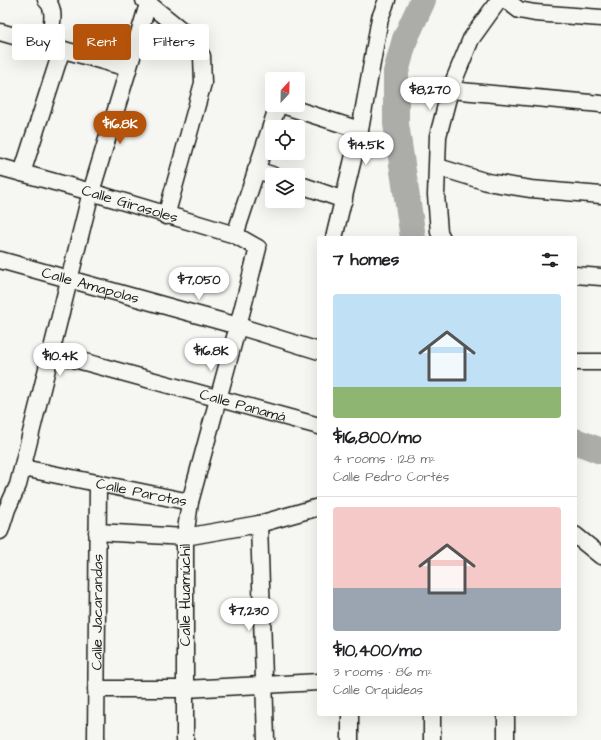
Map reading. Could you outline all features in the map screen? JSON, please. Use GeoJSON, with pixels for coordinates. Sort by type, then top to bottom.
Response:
{"type":"FeatureCollection","features":[{"type":"Feature","properties":{"kind":"street"},"geometry":{"type":"LineString","coordinates":[[46,0],[50,3],[53,12],[54,24]]}},
{"type":"Feature","properties":{"kind":"street"},"geometry":{"type":"LineString","coordinates":[[335,236],[360,130],[380,18],[387,0]]}},
{"type":"Feature","properties":{"kind":"street"},"geometry":{"type":"LineString","coordinates":[[441,236],[439,232],[436,195],[438,136],[450,90],[471,39],[500,0]]}},
{"type":"Feature","properties":{"kind":"street"},"geometry":{"type":"LineString","coordinates":[[506,0],[519,10],[535,14],[601,18]]}},
{"type":"Feature","properties":{"kind":"street"},"geometry":{"type":"LineString","coordinates":[[0,531],[3,508],[18,485],[91,192],[146,2],[190,37],[202,56],[204,83],[166,216]]}},
{"type":"Feature","properties":{"kind":"street"},"geometry":{"type":"LineString","coordinates":[[0,32],[12,35]]}},
{"type":"Feature","properties":{"kind":"street"},"geometry":{"type":"LineString","coordinates":[[65,49],[128,68]]}},
{"type":"Feature","properties":{"kind":"street"},"geometry":{"type":"LineString","coordinates":[[22,173],[51,60]]}},
{"type":"Feature","properties":{"kind":"street"},"geometry":{"type":"LineString","coordinates":[[450,90],[601,104]]}},
{"type":"Feature","properties":{"kind":"street"},"geometry":{"type":"LineString","coordinates":[[235,235],[276,112]]}},
{"type":"Feature","properties":{"kind":"street"},"geometry":{"type":"LineString","coordinates":[[304,112],[360,130]]}},
{"type":"Feature","properties":{"kind":"street","name":"Calle Girasoles"},"geometry":{"type":"LineString","coordinates":[[0,167],[91,192],[166,216],[235,235],[258,248],[238,326]]}},
{"type":"Feature","properties":{"kind":"street"},"geometry":{"type":"LineString","coordinates":[[438,167],[487,182],[531,189],[601,195]]}},
{"type":"Feature","properties":{"kind":"street"},"geometry":{"type":"LineString","coordinates":[[256,170],[265,173]]}},
{"type":"Feature","properties":{"kind":"street"},"geometry":{"type":"LineString","coordinates":[[305,186],[344,200]]}},
{"type":"Feature","properties":{"kind":"street","name":"Calle Amapolas"},"geometry":{"type":"LineString","coordinates":[[0,260],[238,326],[317,351]]}},
{"type":"Feature","properties":{"kind":"street"},"geometry":{"type":"LineString","coordinates":[[577,275],[601,277]]}},
{"type":"Feature","properties":{"kind":"street"},"geometry":{"type":"LineString","coordinates":[[190,502],[238,326]]}},
{"type":"Feature","properties":{"kind":"street","name":"Calle Panamá"},"geometry":{"type":"LineString","coordinates":[[52,353],[317,425]]}},
{"type":"Feature","properties":{"kind":"street"},"geometry":{"type":"LineString","coordinates":[[577,362],[601,362]]}},
{"type":"Feature","properties":{"kind":"street","name":"Calle Parotas"},"geometry":{"type":"LineString","coordinates":[[22,468],[190,502],[186,537]]}},
{"type":"Feature","properties":{"kind":"street","name":"Calle Jacarandas"},"geometry":{"type":"LineString","coordinates":[[96,740],[98,483]]}},
{"type":"Feature","properties":{"kind":"street"},"geometry":{"type":"LineString","coordinates":[[186,537],[259,524],[317,508]]}},
{"type":"Feature","properties":{"kind":"street"},"geometry":{"type":"LineString","coordinates":[[259,524],[266,740]]}},
{"type":"Feature","properties":{"kind":"street","name":"Calle Huamúchil"},"geometry":{"type":"LineString","coordinates":[[98,532],[186,537],[185,740]]}},
{"type":"Feature","properties":{"kind":"street"},"geometry":{"type":"LineString","coordinates":[[577,537],[601,556]]}},
{"type":"Feature","properties":{"kind":"street"},"geometry":{"type":"LineString","coordinates":[[96,689],[185,689],[317,682]]}},
{"type":"Feature","properties":{"kind":"street"},"geometry":{"type":"LineString","coordinates":[[350,716],[350,740]]}},
{"type":"Feature","properties":{"kind":"street"},"geometry":{"type":"LineString","coordinates":[[432,716],[432,740]]}},
{"type":"Feature","properties":{"kind":"street"},"geometry":{"type":"LineString","coordinates":[[506,716],[506,740]]}},
{"type":"Feature","properties":{"kind":"waterway"},"geometry":{"type":"LineString","coordinates":[[413,236],[396,124],[396,72],[405,39],[423,0]]}},
{"type":"Feature","properties":{"kind":"waterway"},"geometry":{"type":"LineString","coordinates":[[577,442],[601,451]]}}]}
